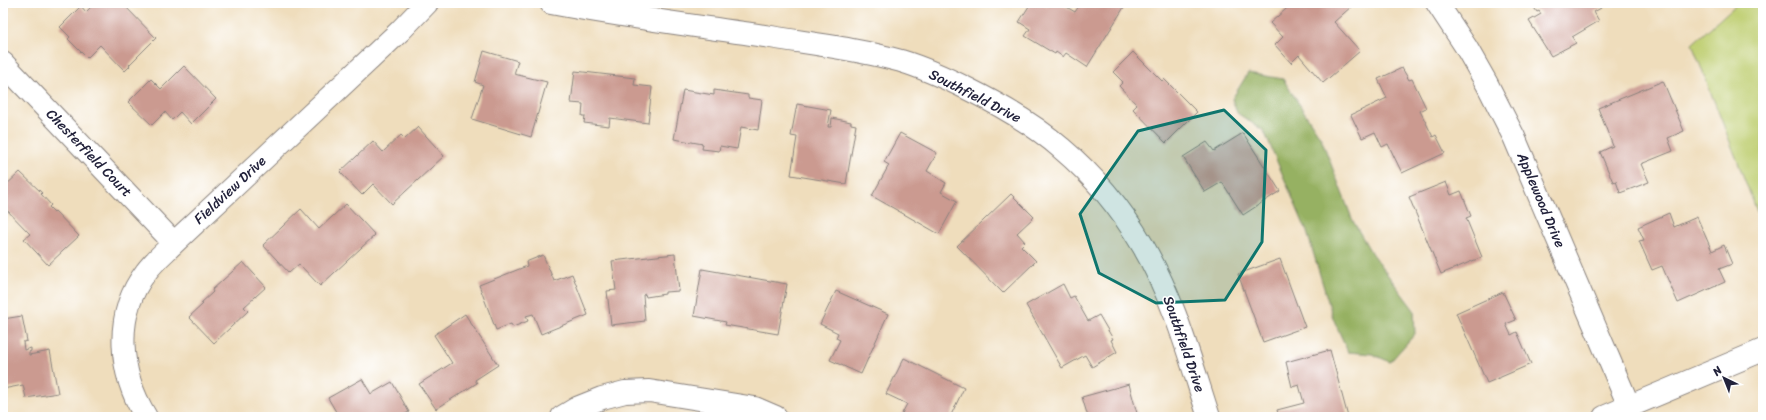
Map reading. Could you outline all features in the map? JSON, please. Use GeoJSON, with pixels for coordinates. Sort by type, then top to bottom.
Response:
{"type":"FeatureCollection","features":[{"type":"Feature","properties":{"kind":"street","name":"Fieldview Drive"},"geometry":{"type":"LineString","coordinates":[[146,417],[130,383],[124,359],[124,329],[132,298],[146,272],[174,243],[400,31],[427,3]]}},
{"type":"Feature","properties":{"kind":"street","name":"Southfield Drive"},"geometry":{"type":"LineString","coordinates":[[551,3],[852,49],[902,62],[946,78],[988,99],[1025,122],[1061,147],[1093,179],[1120,213],[1143,246],[1163,285],[1176,317],[1209,417]]}},
{"type":"Feature","properties":{"kind":"street","name":"Applewood Drive"},"geometry":{"type":"LineString","coordinates":[[1437,3],[1466,47],[1514,137],[1629,406]]}},
{"type":"Feature","properties":{"kind":"street","name":"Chesterfield Court"},"geometry":{"type":"LineString","coordinates":[[3,62],[174,243]]}},
{"type":"Feature","properties":{"kind":"street"},"geometry":{"type":"LineString","coordinates":[[1604,417],[1763,350]]}},
{"type":"Feature","properties":{"kind":"street"},"geometry":{"type":"LineString","coordinates":[[562,417],[578,408],[602,398],[625,392],[648,391],[755,408],[776,417]]}},
{"type":"Feature","properties":{"kind":"highlighted area"},"geometry":{"type":"Polygon","coordinates":[[[1224,110],[1266,150],[1262,242],[1225,300],[1156,303],[1099,273],[1080,214],[1138,131],[1224,110]]]}},
{"type":"Feature","properties":{"kind":"green space"},"geometry":{"type":"Polygon","coordinates":[[[1738,3],[1763,3],[1763,227],[1692,44],[1738,3]]]}},
{"type":"Feature","properties":{"kind":"green space"},"geometry":{"type":"Polygon","coordinates":[[[1248,73],[1283,79],[1321,138],[1353,221],[1372,254],[1414,310],[1415,334],[1390,362],[1372,354],[1348,352],[1333,318],[1307,232],[1264,131],[1237,113],[1232,99],[1248,73]]]}},
{"type":"Feature","properties":{"kind":"building"},"geometry":{"type":"Polygon","coordinates":[[[95,3],[122,3],[156,38],[125,71],[100,45],[87,58],[68,39],[70,37],[60,27],[81,6],[86,12],[95,3]]]}},
{"type":"Feature","properties":{"kind":"building"},"geometry":{"type":"Polygon","coordinates":[[[1031,3],[1042,3],[1047,6],[1049,3],[1060,3],[1075,12],[1081,3],[1126,4],[1087,67],[1066,53],[1063,57],[1056,52],[1055,54],[1025,36],[1030,29],[1019,22],[1031,3]]]}},
{"type":"Feature","properties":{"kind":"building"},"geometry":{"type":"Polygon","coordinates":[[[1293,3],[1349,3],[1352,6],[1334,22],[1360,51],[1323,83],[1299,55],[1291,63],[1275,45],[1283,37],[1270,23],[1293,3]]]}},
{"type":"Feature","properties":{"kind":"building"},"geometry":{"type":"Polygon","coordinates":[[[1531,3],[1598,3],[1601,8],[1594,12],[1599,21],[1572,37],[1576,43],[1551,56],[1529,21],[1541,14],[1539,11],[1537,12],[1531,3]]]}},
{"type":"Feature","properties":{"kind":"building"},"geometry":{"type":"Polygon","coordinates":[[[484,51],[518,61],[514,74],[547,82],[531,137],[472,119],[483,85],[475,82],[484,51]]]}},
{"type":"Feature","properties":{"kind":"building"},"geometry":{"type":"Polygon","coordinates":[[[1133,52],[1162,81],[1164,79],[1197,112],[1166,143],[1133,109],[1137,105],[1119,86],[1123,82],[1113,72],[1133,52]]]}},
{"type":"Feature","properties":{"kind":"building"},"geometry":{"type":"Polygon","coordinates":[[[184,66],[216,99],[191,124],[180,112],[172,120],[165,112],[152,125],[128,102],[151,79],[161,89],[184,66]]]}},
{"type":"Feature","properties":{"kind":"building"},"geometry":{"type":"Polygon","coordinates":[[[1402,68],[1409,80],[1412,79],[1426,108],[1420,111],[1433,137],[1436,135],[1445,153],[1402,173],[1388,144],[1382,147],[1375,132],[1362,138],[1351,115],[1387,98],[1378,79],[1402,68]]]}},
{"type":"Feature","properties":{"kind":"building"},"geometry":{"type":"Polygon","coordinates":[[[575,71],[635,78],[634,85],[652,87],[648,123],[610,118],[609,126],[584,123],[585,116],[582,116],[583,104],[571,103],[575,71]]]}},
{"type":"Feature","properties":{"kind":"building"},"geometry":{"type":"Polygon","coordinates":[[[1663,81],[1684,131],[1668,138],[1673,151],[1641,164],[1649,182],[1620,193],[1616,181],[1613,182],[1600,152],[1613,146],[1598,108],[1663,81]]]}},
{"type":"Feature","properties":{"kind":"building"},"geometry":{"type":"Polygon","coordinates":[[[683,90],[714,95],[714,90],[748,95],[748,98],[762,100],[758,130],[741,127],[737,149],[720,146],[719,151],[702,149],[703,144],[674,139],[683,90]]]}},
{"type":"Feature","properties":{"kind":"building"},"geometry":{"type":"Polygon","coordinates":[[[797,104],[831,110],[828,127],[831,127],[832,118],[851,122],[851,124],[856,125],[846,184],[791,175],[797,137],[791,136],[797,104]]]}},
{"type":"Feature","properties":{"kind":"building"},"geometry":{"type":"Polygon","coordinates":[[[418,127],[444,156],[392,204],[373,184],[362,195],[340,172],[373,141],[383,152],[401,135],[405,139],[418,127]]]}},
{"type":"Feature","properties":{"kind":"building"},"geometry":{"type":"Polygon","coordinates":[[[900,133],[937,153],[927,171],[946,183],[941,192],[957,201],[939,234],[872,196],[889,165],[884,162],[900,133]]]}},
{"type":"Feature","properties":{"kind":"building"},"geometry":{"type":"Polygon","coordinates":[[[1243,133],[1280,191],[1243,215],[1222,182],[1205,192],[1183,157],[1207,142],[1214,151],[1243,133]]]}},
{"type":"Feature","properties":{"kind":"building"},"geometry":{"type":"Polygon","coordinates":[[[20,172],[42,193],[41,194],[51,205],[49,207],[54,212],[55,211],[79,236],[48,265],[24,239],[30,234],[3,206],[3,188],[20,172]]]}},
{"type":"Feature","properties":{"kind":"building"},"geometry":{"type":"Polygon","coordinates":[[[1446,182],[1451,195],[1461,191],[1471,216],[1466,218],[1482,257],[1441,274],[1409,197],[1446,182]]]}},
{"type":"Feature","properties":{"kind":"building"},"geometry":{"type":"Polygon","coordinates":[[[1011,194],[1034,217],[1017,233],[1025,242],[1021,246],[1036,261],[1003,293],[957,246],[1011,194]]]}},
{"type":"Feature","properties":{"kind":"building"},"geometry":{"type":"Polygon","coordinates":[[[346,204],[375,235],[320,286],[299,264],[289,273],[263,245],[301,209],[319,229],[346,204]]]}},
{"type":"Feature","properties":{"kind":"building"},"geometry":{"type":"Polygon","coordinates":[[[1669,213],[1674,227],[1697,217],[1712,251],[1724,245],[1732,264],[1719,269],[1725,282],[1678,303],[1662,266],[1652,270],[1639,241],[1644,240],[1638,227],[1669,213]]]}},
{"type":"Feature","properties":{"kind":"building"},"geometry":{"type":"Polygon","coordinates":[[[675,254],[679,291],[665,292],[665,294],[646,297],[645,294],[643,295],[645,321],[611,325],[607,291],[616,290],[612,261],[675,254]]]}},
{"type":"Feature","properties":{"kind":"building"},"geometry":{"type":"Polygon","coordinates":[[[543,255],[554,281],[572,274],[588,315],[541,334],[533,314],[526,316],[528,321],[513,327],[511,324],[496,330],[479,285],[527,266],[526,262],[543,255]]]}},
{"type":"Feature","properties":{"kind":"building"},"geometry":{"type":"Polygon","coordinates":[[[1280,259],[1305,327],[1263,342],[1238,274],[1280,259]]]}},
{"type":"Feature","properties":{"kind":"building"},"geometry":{"type":"Polygon","coordinates":[[[243,262],[266,287],[244,307],[248,311],[214,343],[189,317],[203,304],[201,303],[213,292],[212,290],[243,262]]]}},
{"type":"Feature","properties":{"kind":"building"},"geometry":{"type":"Polygon","coordinates":[[[702,269],[787,284],[778,334],[725,325],[726,322],[694,316],[702,269]]]}},
{"type":"Feature","properties":{"kind":"building"},"geometry":{"type":"Polygon","coordinates":[[[1063,284],[1070,298],[1074,296],[1088,321],[1099,315],[1113,339],[1111,340],[1117,352],[1092,367],[1085,355],[1062,368],[1026,305],[1063,284]]]}},
{"type":"Feature","properties":{"kind":"building"},"geometry":{"type":"Polygon","coordinates":[[[836,291],[888,314],[861,374],[830,360],[840,340],[836,338],[838,333],[820,324],[836,291]]]}},
{"type":"Feature","properties":{"kind":"building"},"geometry":{"type":"Polygon","coordinates":[[[1503,292],[1516,320],[1506,324],[1511,335],[1517,332],[1531,364],[1487,383],[1456,313],[1503,292]]]}},
{"type":"Feature","properties":{"kind":"building"},"geometry":{"type":"Polygon","coordinates":[[[465,314],[498,365],[475,380],[477,383],[436,409],[419,384],[452,363],[434,335],[465,314]]]}},
{"type":"Feature","properties":{"kind":"building"},"geometry":{"type":"Polygon","coordinates":[[[22,316],[27,341],[23,342],[24,350],[31,348],[29,355],[50,351],[58,393],[26,398],[23,385],[3,389],[3,319],[22,316]]]}},
{"type":"Feature","properties":{"kind":"building"},"geometry":{"type":"Polygon","coordinates":[[[1330,350],[1348,417],[1279,417],[1277,410],[1304,403],[1299,385],[1292,387],[1286,362],[1330,350]]]}},
{"type":"Feature","properties":{"kind":"building"},"geometry":{"type":"Polygon","coordinates":[[[904,358],[964,388],[950,417],[900,417],[907,404],[886,394],[904,358]]]}},
{"type":"Feature","properties":{"kind":"building"},"geometry":{"type":"Polygon","coordinates":[[[362,379],[371,394],[392,382],[409,412],[399,417],[339,417],[328,398],[362,379]]]}},
{"type":"Feature","properties":{"kind":"building"},"geometry":{"type":"Polygon","coordinates":[[[1129,384],[1138,417],[1088,417],[1082,397],[1129,384]]]}}]}
